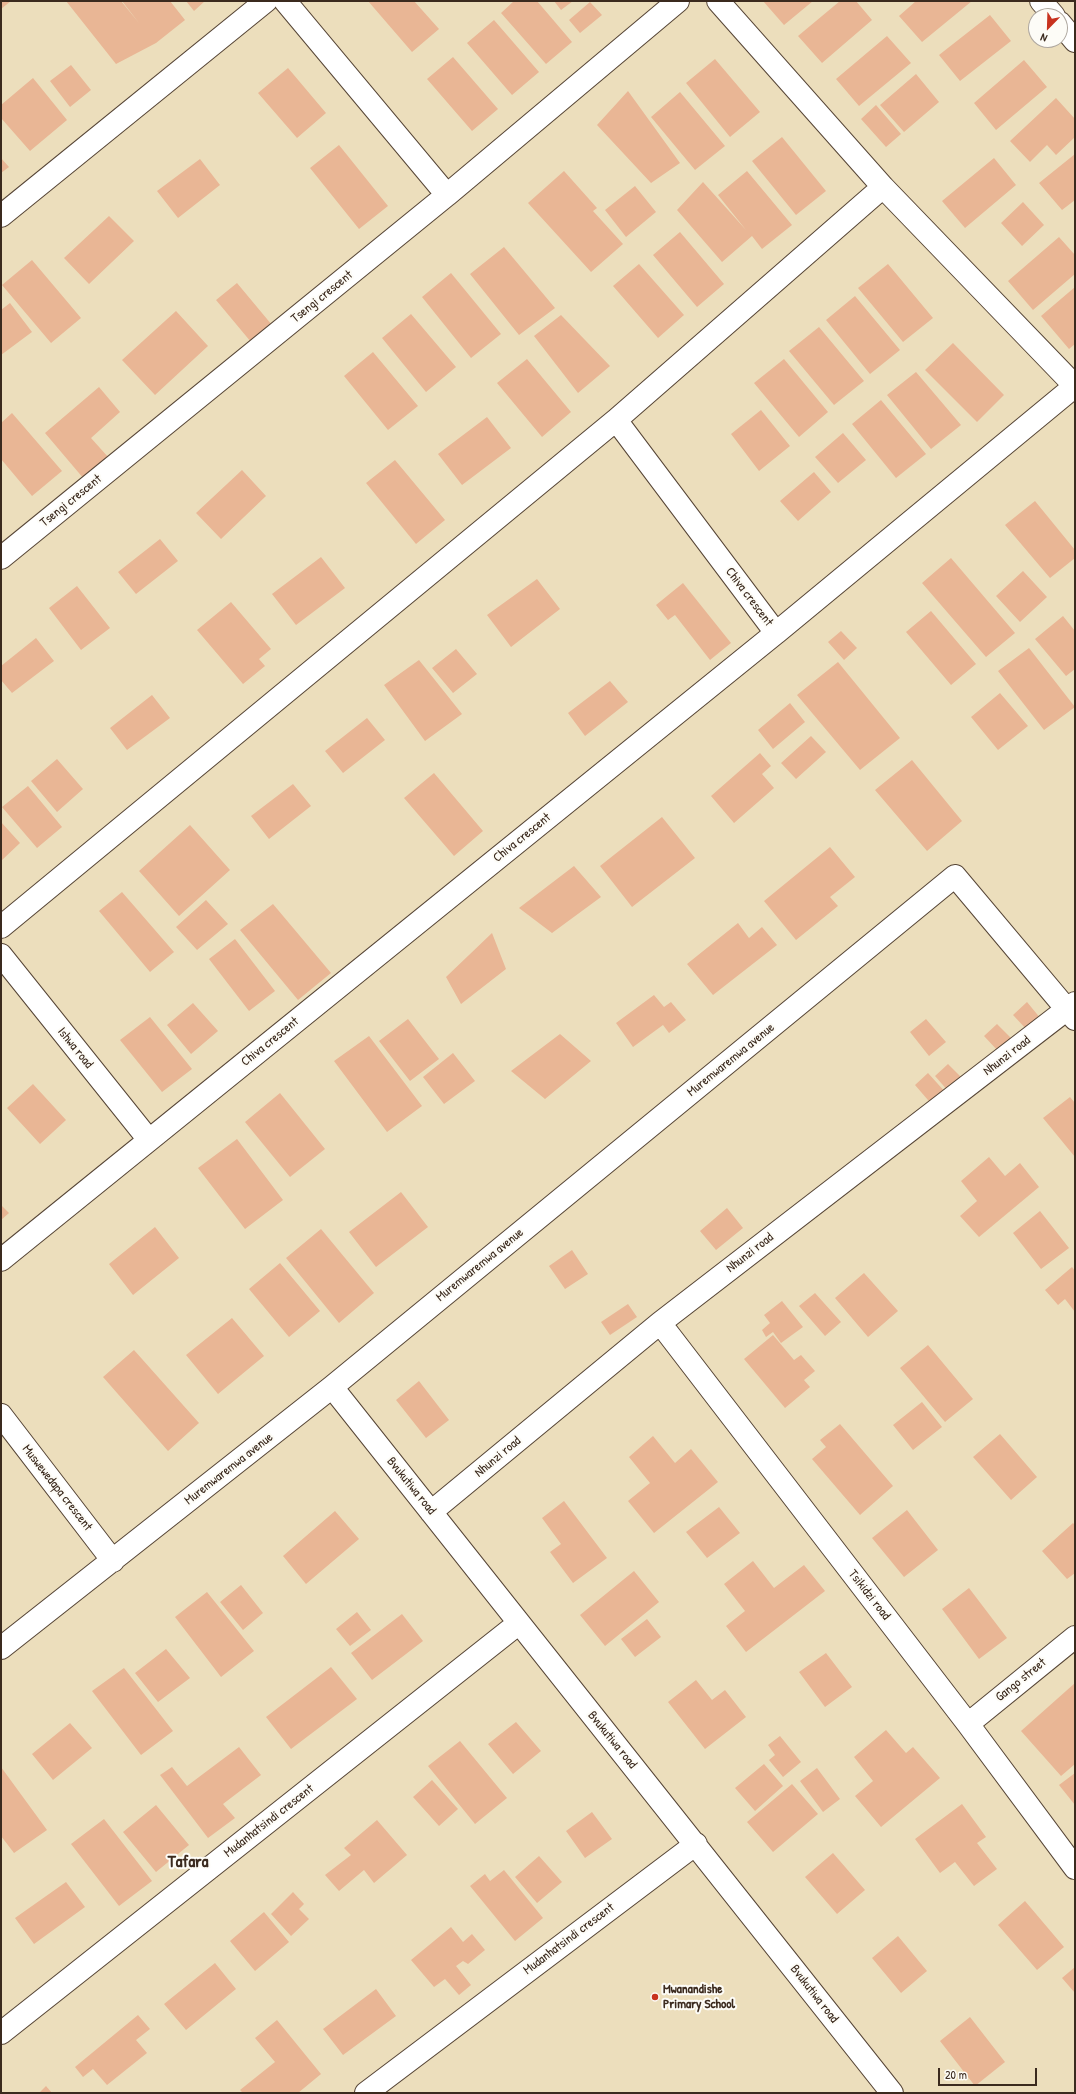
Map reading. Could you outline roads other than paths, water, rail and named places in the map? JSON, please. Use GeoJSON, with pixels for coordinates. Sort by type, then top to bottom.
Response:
{"type":"FeatureCollection","features":[{"type":"Feature","properties":{"kind":"street"},"geometry":{"type":"LineString","coordinates":[[1,216],[266,1]]}},
{"type":"Feature","properties":{"kind":"street"},"geometry":{"type":"LineString","coordinates":[[285,1],[447,195]]}},
{"type":"Feature","properties":{"kind":"street","name":"Tsengi crescent"},"geometry":{"type":"LineString","coordinates":[[1,558],[447,195],[678,1]]}},
{"type":"Feature","properties":{"kind":"street"},"geometry":{"type":"LineString","coordinates":[[718,1],[883,186],[1075,386],[776,633]]}},
{"type":"Feature","properties":{"kind":"street"},"geometry":{"type":"LineString","coordinates":[[1068,33],[1075,41]]}},
{"type":"Feature","properties":{"kind":"street"},"geometry":{"type":"LineString","coordinates":[[1,926],[616,420],[883,186]]}},
{"type":"Feature","properties":{"kind":"street","name":"Chiva crescent"},"geometry":{"type":"LineString","coordinates":[[1,1260],[776,633],[616,420]]}},
{"type":"Feature","properties":{"kind":"street","name":"Muremwaremwa avenue"},"geometry":{"type":"LineString","coordinates":[[1,1648],[332,1388],[955,876],[1072,1010]]}},
{"type":"Feature","properties":{"kind":"street","name":"Ishwa road"},"geometry":{"type":"LineString","coordinates":[[1,955],[149,1140]]}},
{"type":"Feature","properties":{"kind":"street","name":"Nhunzi road"},"geometry":{"type":"LineString","coordinates":[[431,1512],[660,1323],[1072,1010]]}},
{"type":"Feature","properties":{"kind":"street","name":"Tsikidzi road"},"geometry":{"type":"LineString","coordinates":[[660,1323],[968,1724],[1075,1868]]}},
{"type":"Feature","properties":{"kind":"street","name":"Bvukutiwa road"},"geometry":{"type":"LineString","coordinates":[[332,1388],[696,1844],[892,2093]]}},
{"type":"Feature","properties":{"kind":"street","name":"Muswewedapa crescent"},"geometry":{"type":"LineString","coordinates":[[4,1424],[113,1561]]}},
{"type":"Feature","properties":{"kind":"street","name":"Mudanhatsindi crescent"},"geometry":{"type":"LineString","coordinates":[[1,2033],[519,1623]]}},
{"type":"Feature","properties":{"kind":"street","name":"Gango street"},"geometry":{"type":"LineString","coordinates":[[968,1724],[1075,1637]]}},
{"type":"Feature","properties":{"kind":"street","name":"Mudanhatsindi crescent"},"geometry":{"type":"LineString","coordinates":[[366,2093],[696,1844]]}},
{"type":"Feature","properties":{"kind":"place","name":"Mwanandishe Primary School"},"geometry":{"type":"Point","coordinates":[655,1997]}},
{"type":"Feature","properties":{"kind":"district","name":"Tafara"},"geometry":{"type":"Point","coordinates":[188,1862]}}]}
